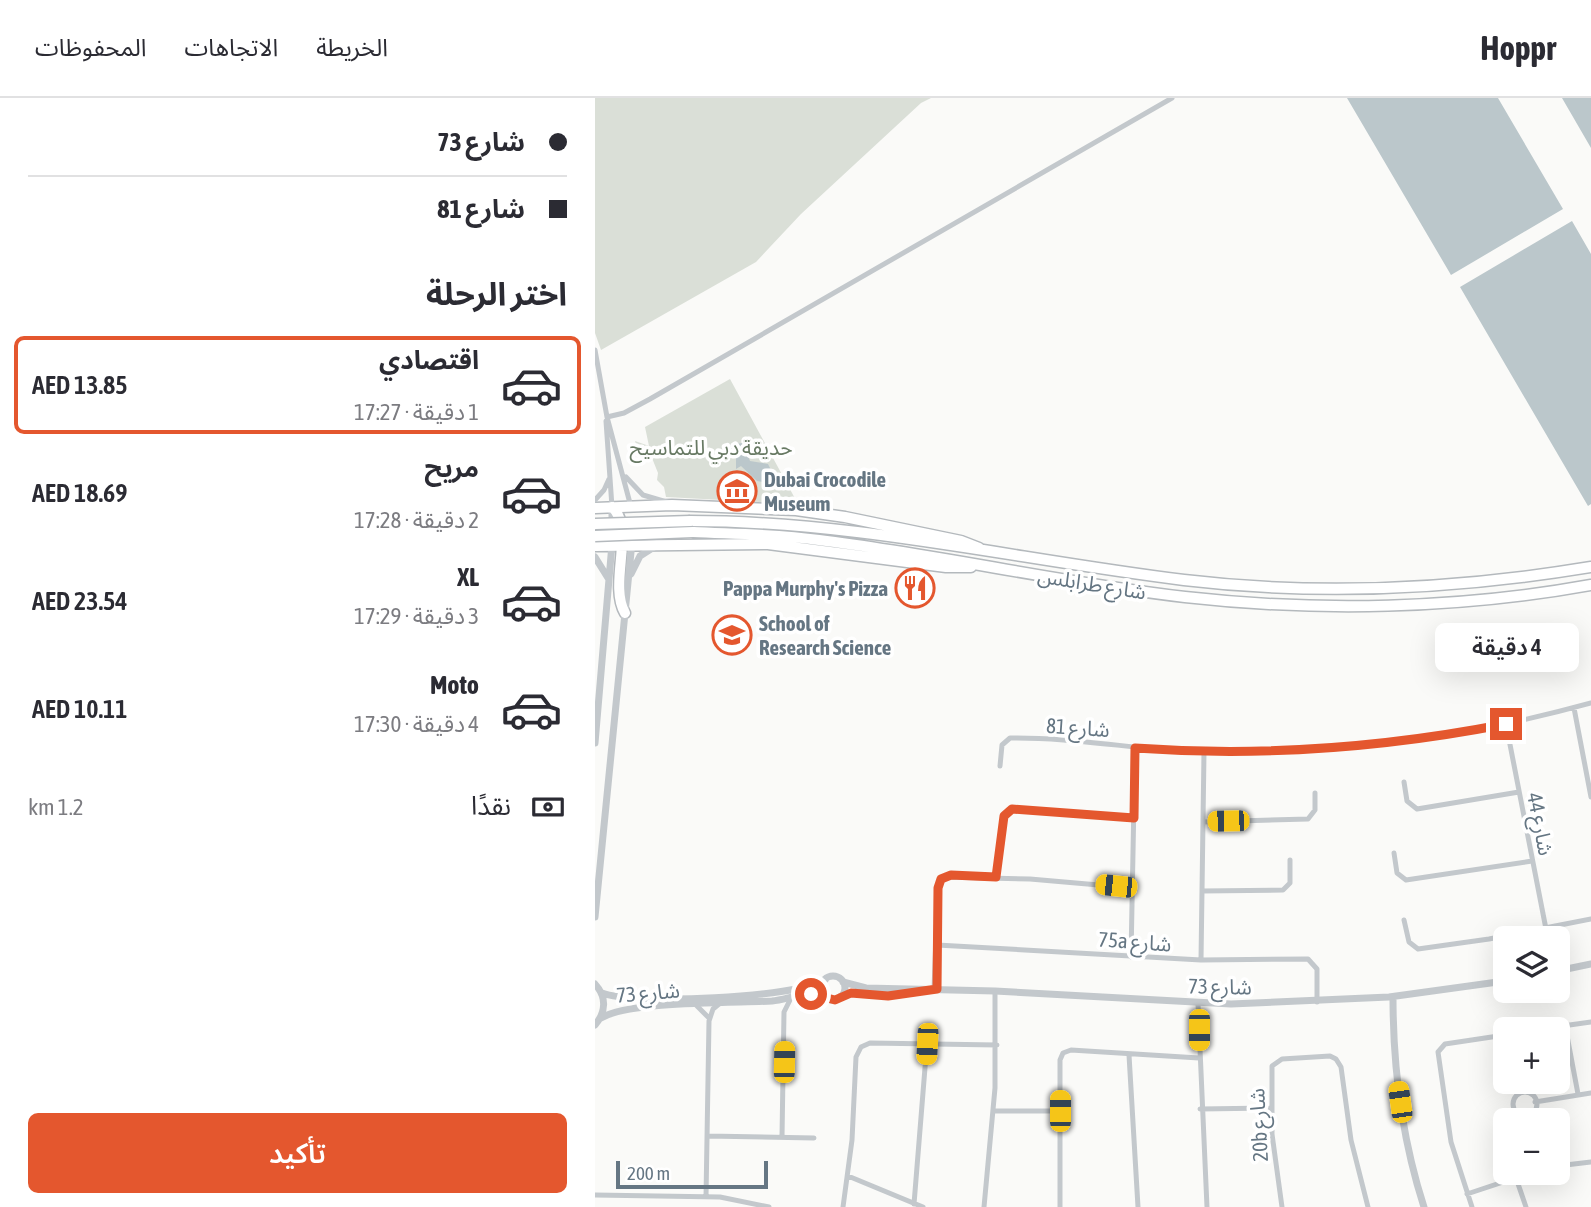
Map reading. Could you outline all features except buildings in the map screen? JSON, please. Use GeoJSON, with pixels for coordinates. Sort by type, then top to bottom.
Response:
{"type":"FeatureCollection","features":[{"type":"Feature","properties":{"kind":"highway"},"geometry":{"type":"LineString","coordinates":[[595,508],[672,505],[829,514],[961,541],[983,549]]}},
{"type":"Feature","properties":{"kind":"highway"},"geometry":{"type":"LineString","coordinates":[[612,508],[621,518],[618,597],[625,613]]}},
{"type":"Feature","properties":{"kind":"highway","name":"شارع طرابلس"},"geometry":{"type":"LineString","coordinates":[[595,524],[690,521],[806,526],[983,549],[1184,580],[1309,588],[1446,584],[1591,567]]}},
{"type":"Feature","properties":{"kind":"highway","name":"شارع طرابلس"},"geometry":{"type":"LineString","coordinates":[[595,536],[692,532],[820,540],[959,561],[978,567],[1185,597],[1290,604],[1416,603],[1488,598],[1591,585]]}},
{"type":"Feature","properties":{"kind":"highway"},"geometry":{"type":"LineString","coordinates":[[595,546],[768,544],[946,567],[978,567]]}},
{"type":"Feature","properties":{"kind":"street"},"geometry":{"type":"LineString","coordinates":[[607,418],[629,411],[722,359],[1172,98]]}},
{"type":"Feature","properties":{"kind":"street"},"geometry":{"type":"LineString","coordinates":[[595,350],[607,418],[631,506],[609,582],[595,743]]}},
{"type":"Feature","properties":{"kind":"street"},"geometry":{"type":"LineString","coordinates":[[607,418],[612,508]]}},
{"type":"Feature","properties":{"kind":"street"},"geometry":{"type":"LineString","coordinates":[[595,500],[606,487],[610,472]]}},
{"type":"Feature","properties":{"kind":"street"},"geometry":{"type":"LineString","coordinates":[[623,472],[632,486],[643,495],[672,505]]}},
{"type":"Feature","properties":{"kind":"street"},"geometry":{"type":"LineString","coordinates":[[628,581],[643,553],[657,546],[676,543]]}},
{"type":"Feature","properties":{"kind":"street"},"geometry":{"type":"LineString","coordinates":[[595,917],[628,581],[622,544]]}},
{"type":"Feature","properties":{"kind":"street"},"geometry":{"type":"LineString","coordinates":[[595,557],[604,567],[609,582]]}},
{"type":"Feature","properties":{"kind":"street","name":"شارع 81"},"geometry":{"type":"LineString","coordinates":[[1000,766],[1002,745],[1010,738],[1204,752],[1356,747],[1506,724],[1591,703]]}},
{"type":"Feature","properties":{"kind":"street"},"geometry":{"type":"LineString","coordinates":[[1574,708],[1591,797]]}},
{"type":"Feature","properties":{"kind":"street","name":"شارع 44"},"geometry":{"type":"LineString","coordinates":[[1506,724],[1545,926]]}},
{"type":"Feature","properties":{"kind":"street"},"geometry":{"type":"LineString","coordinates":[[1131,957],[1135,748]]}},
{"type":"Feature","properties":{"kind":"street"},"geometry":{"type":"LineString","coordinates":[[1201,960],[1204,752]]}},
{"type":"Feature","properties":{"kind":"street"},"geometry":{"type":"LineString","coordinates":[[1404,782],[1407,802],[1417,809],[1519,792]]}},
{"type":"Feature","properties":{"kind":"street"},"geometry":{"type":"LineString","coordinates":[[1203,822],[1304,820],[1315,810],[1315,793]]}},
{"type":"Feature","properties":{"kind":"street"},"geometry":{"type":"LineString","coordinates":[[996,877],[1004,816],[1008,810],[1134,818]]}},
{"type":"Feature","properties":{"kind":"street"},"geometry":{"type":"LineString","coordinates":[[1394,853],[1397,873],[1406,880],[1532,861]]}},
{"type":"Feature","properties":{"kind":"street"},"geometry":{"type":"LineString","coordinates":[[1202,891],[1283,890],[1290,883],[1290,860]]}},
{"type":"Feature","properties":{"kind":"street"},"geometry":{"type":"LineString","coordinates":[[935,989],[938,888],[941,879],[951,875],[996,877],[1133,888]]}},
{"type":"Feature","properties":{"kind":"street"},"geometry":{"type":"LineString","coordinates":[[1560,926],[1591,919]]}},
{"type":"Feature","properties":{"kind":"street"},"geometry":{"type":"LineString","coordinates":[[1404,920],[1409,942],[1418,949],[1493,937]]}},
{"type":"Feature","properties":{"kind":"street","name":"75a شارع"},"geometry":{"type":"LineString","coordinates":[[937,945],[1201,960],[1308,958],[1316,965],[1319,1002]]}},
{"type":"Feature","properties":{"kind":"street"},"geometry":{"type":"LineString","coordinates":[[1570,968],[1591,964]]}},
{"type":"Feature","properties":{"kind":"street"},"geometry":{"type":"LineString","coordinates":[[835,976],[843,982],[845,990],[841,996],[831,1000],[825,996],[822,986],[825,980],[835,976]]}},
{"type":"Feature","properties":{"kind":"street","name":"شارع 73"},"geometry":{"type":"LineString","coordinates":[[602,993],[631,1000],[730,995],[807,988],[825,980]]}},
{"type":"Feature","properties":{"kind":"street","name":"شارع 73"},"geometry":{"type":"LineString","coordinates":[[843,982],[862,988],[997,991],[1199,1004],[1319,1002],[1391,997],[1493,983]]}},
{"type":"Feature","properties":{"kind":"street"},"geometry":{"type":"LineString","coordinates":[[595,984],[604,1001],[601,1018],[595,1025]]}},
{"type":"Feature","properties":{"kind":"street","name":"شارع 73"},"geometry":{"type":"LineString","coordinates":[[841,996],[856,993],[888,996],[935,989]]}},
{"type":"Feature","properties":{"kind":"street"},"geometry":{"type":"LineString","coordinates":[[984,1207],[994,1111],[997,991]]}},
{"type":"Feature","properties":{"kind":"street","name":"شارع 73"},"geometry":{"type":"LineString","coordinates":[[601,1018],[625,1009],[776,1000],[811,994],[825,996]]}},
{"type":"Feature","properties":{"kind":"street"},"geometry":{"type":"LineString","coordinates":[[1391,997],[1400,1102],[1411,1160],[1425,1207]]}},
{"type":"Feature","properties":{"kind":"street"},"geometry":{"type":"LineString","coordinates":[[782,1137],[785,1012],[791,998]]}},
{"type":"Feature","properties":{"kind":"street"},"geometry":{"type":"LineString","coordinates":[[776,1000],[785,1012]]}},
{"type":"Feature","properties":{"kind":"street"},"geometry":{"type":"LineString","coordinates":[[709,1021],[713,1009],[719,1004]]}},
{"type":"Feature","properties":{"kind":"street"},"geometry":{"type":"LineString","coordinates":[[1199,1004],[1200,1109],[1206,1207]]}},
{"type":"Feature","properties":{"kind":"street"},"geometry":{"type":"LineString","coordinates":[[697,1006],[707,1014],[709,1021],[706,1197]]}},
{"type":"Feature","properties":{"kind":"street"},"geometry":{"type":"LineString","coordinates":[[1570,1024],[1591,1022]]}},
{"type":"Feature","properties":{"kind":"street"},"geometry":{"type":"LineString","coordinates":[[1472,1207],[1451,1142],[1439,1064],[1442,1051],[1453,1044],[1493,1037]]}},
{"type":"Feature","properties":{"kind":"street"},"geometry":{"type":"LineString","coordinates":[[843,1207],[848,1176],[856,1057],[861,1047],[870,1043],[997,1045]]}},
{"type":"Feature","properties":{"kind":"street"},"geometry":{"type":"LineString","coordinates":[[914,1203],[927,1044]]}},
{"type":"Feature","properties":{"kind":"street"},"geometry":{"type":"LineString","coordinates":[[1060,1207],[1060,1060],[1063,1053],[1071,1050],[1199,1058]]}},
{"type":"Feature","properties":{"kind":"street"},"geometry":{"type":"LineString","coordinates":[[1570,1052],[1578,1094]]}},
{"type":"Feature","properties":{"kind":"street"},"geometry":{"type":"LineString","coordinates":[[1129,1055],[1138,1207]]}},
{"type":"Feature","properties":{"kind":"street","name":"20b شارع"},"geometry":{"type":"LineString","coordinates":[[1282,1207],[1270,1108],[1272,1069],[1277,1060],[1336,1059],[1368,1207]]}},
{"type":"Feature","properties":{"kind":"street"},"geometry":{"type":"LineString","coordinates":[[1529,1093],[1535,1102],[1533,1112],[1523,1115],[1515,1112],[1513,1102],[1517,1095],[1529,1093]]}},
{"type":"Feature","properties":{"kind":"street"},"geometry":{"type":"LineString","coordinates":[[1535,1102],[1591,1093]]}},
{"type":"Feature","properties":{"kind":"street"},"geometry":{"type":"LineString","coordinates":[[1200,1109],[1270,1108]]}},
{"type":"Feature","properties":{"kind":"street"},"geometry":{"type":"LineString","coordinates":[[994,1111],[1060,1111]]}},
{"type":"Feature","properties":{"kind":"street"},"geometry":{"type":"LineString","coordinates":[[707,1136],[814,1138]]}},
{"type":"Feature","properties":{"kind":"street"},"geometry":{"type":"LineString","coordinates":[[1570,1164],[1591,1161]]}},
{"type":"Feature","properties":{"kind":"street"},"geometry":{"type":"LineString","coordinates":[[848,1176],[923,1207]]}},
{"type":"Feature","properties":{"kind":"street"},"geometry":{"type":"LineString","coordinates":[[1467,1194],[1495,1185]]}},
{"type":"Feature","properties":{"kind":"street"},"geometry":{"type":"LineString","coordinates":[[1518,1185],[1526,1207]]}},
{"type":"Feature","properties":{"kind":"street"},"geometry":{"type":"LineString","coordinates":[[595,1195],[706,1197],[735,1199],[769,1207]]}},
{"type":"Feature","properties":{"kind":"green space"},"geometry":{"type":"Polygon","coordinates":[[[595,98],[931,98],[921,103],[801,214],[756,262],[601,350],[595,333],[595,98]]]}},
{"type":"Feature","properties":{"kind":"green space","name":"حديقة دبي للتماسيح"},"geometry":{"type":"Polygon","coordinates":[[[730,379],[798,504],[666,497],[664,487],[657,480],[658,473],[648,448],[636,444],[635,441],[649,446],[645,427],[730,379]]]}},
{"type":"Feature","properties":{"kind":"shaded area"},"geometry":{"type":"Polygon","coordinates":[[[1347,98],[1498,98],[1563,209],[1451,275],[1347,98]]]}},
{"type":"Feature","properties":{"kind":"shaded area"},"geometry":{"type":"Polygon","coordinates":[[[1562,98],[1591,98],[1591,148],[1562,98]]]}},
{"type":"Feature","properties":{"kind":"shaded area"},"geometry":{"type":"Polygon","coordinates":[[[1572,221],[1591,254],[1591,504],[1588,506],[1460,287],[1572,221]]]}},
{"type":"Feature","properties":{"kind":"shaded area"},"geometry":{"type":"Polygon","coordinates":[[[743,443],[750,461],[768,464],[776,480],[773,484],[757,481],[741,466],[736,469],[736,454],[725,456],[728,445],[743,443]]]}},
{"type":"Feature","properties":{"kind":"place","name":"Dubai Crocodile Museum"},"geometry":{"type":"Point","coordinates":[737,491]}},
{"type":"Feature","properties":{"kind":"place","name":"Pappa Murphy's Pizza"},"geometry":{"type":"Point","coordinates":[915,588]}},
{"type":"Feature","properties":{"kind":"place","name":"School of Research Science"},"geometry":{"type":"Point","coordinates":[732,635]}},
{"type":"Feature","properties":{"kind":"route"},"geometry":{"type":"LineString","coordinates":[[811,994],[835,1000],[851,993],[888,996],[937,989],[938,885],[941,879],[951,875],[996,877],[1004,816],[1008,810],[1015,808],[1134,818],[1135,748],[1243,752],[1356,747],[1506,724]]}}]}
